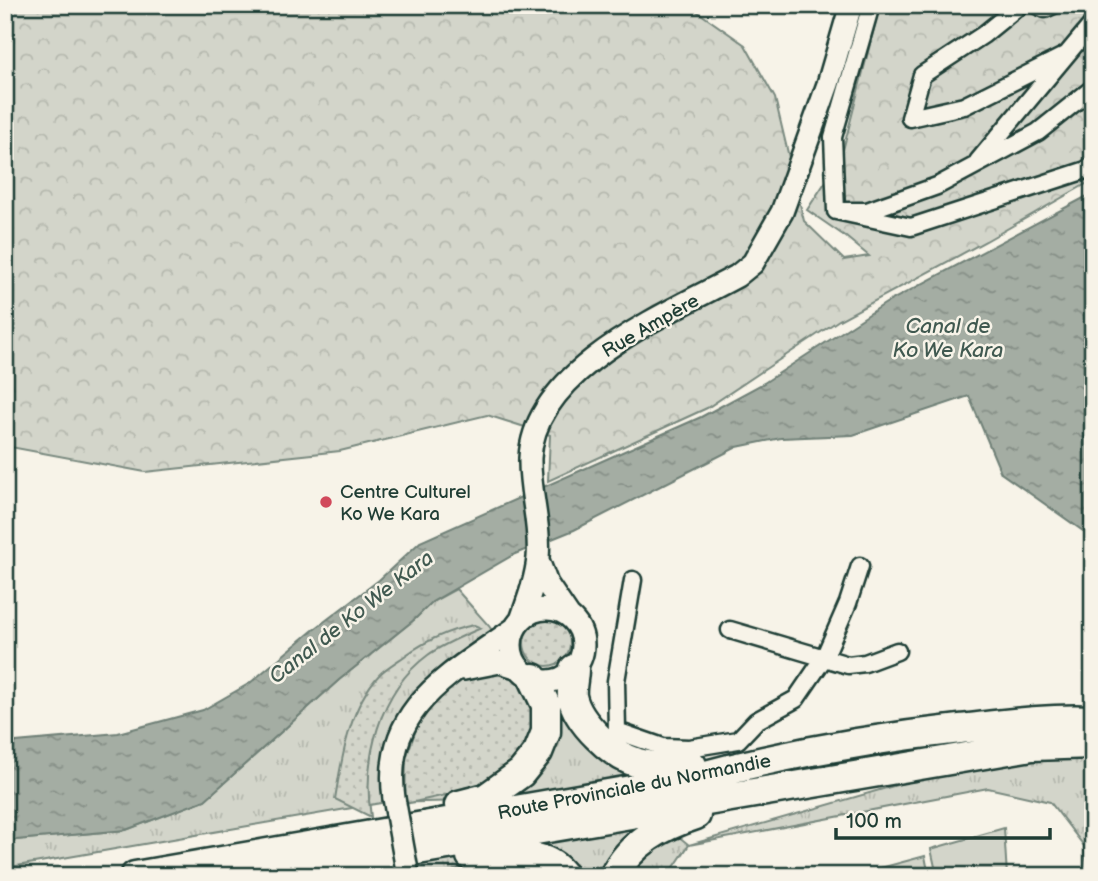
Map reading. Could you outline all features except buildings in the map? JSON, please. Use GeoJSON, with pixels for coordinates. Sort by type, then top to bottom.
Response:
{"type":"FeatureCollection","features":[{"type":"Feature","properties":{"kind":"highway"},"geometry":{"type":"LineString","coordinates":[[574,669],[572,696],[583,723],[615,740],[637,763],[672,767],[741,765]]}},
{"type":"Feature","properties":{"kind":"highway"},"geometry":{"type":"LineString","coordinates":[[363,847],[410,816],[486,798],[520,774],[538,752],[546,732],[546,705],[526,673]]}},
{"type":"Feature","properties":{"kind":"highway","name":"Route Provinciale du Normandie"},"geometry":{"type":"LineString","coordinates":[[264,876],[363,847],[683,781],[741,765],[904,735],[1025,722],[1093,720]]}},
{"type":"Feature","properties":{"kind":"highway","name":"Route Provinciale du Normandie"},"geometry":{"type":"LineString","coordinates":[[135,876],[772,790],[1032,746],[1093,744]]}},
{"type":"Feature","properties":{"kind":"highway"},"geometry":{"type":"LineString","coordinates":[[614,876],[630,851],[650,835],[675,822],[772,790]]}},
{"type":"Feature","properties":{"kind":"highway"},"geometry":{"type":"LineString","coordinates":[[363,847],[459,858],[505,853],[550,863],[564,876]]}},
{"type":"Feature","properties":{"kind":"main road","name":"Rue Ampère"},"geometry":{"type":"LineString","coordinates":[[538,553],[530,456],[540,419],[563,384],[604,350],[737,276],[753,263],[782,212],[796,175],[817,78],[847,8]]}},
{"type":"Feature","properties":{"kind":"main road"},"geometry":{"type":"LineString","coordinates":[[452,673],[500,662],[544,681],[555,681],[566,677],[580,661],[583,641],[576,622],[568,615],[547,584],[538,553]]}},
{"type":"Feature","properties":{"kind":"main road"},"geometry":{"type":"LineString","coordinates":[[526,673],[511,649],[530,596],[538,553]]}},
{"type":"Feature","properties":{"kind":"main road"},"geometry":{"type":"LineString","coordinates":[[408,876],[394,798],[392,763],[400,731],[422,700],[529,613],[549,608],[568,615]]}},
{"type":"Feature","properties":{"kind":"street"},"geometry":{"type":"LineString","coordinates":[[836,211],[833,137],[871,5]]}},
{"type":"Feature","properties":{"kind":"street"},"geometry":{"type":"LineString","coordinates":[[1020,5],[983,35],[922,75],[910,118],[964,106],[1066,55]]}},
{"type":"Feature","properties":{"kind":"street"},"geometry":{"type":"LineString","coordinates":[[1036,5],[1045,9],[1054,5]]}},
{"type":"Feature","properties":{"kind":"street"},"geometry":{"type":"LineString","coordinates":[[973,167],[1093,23]]}},
{"type":"Feature","properties":{"kind":"street"},"geometry":{"type":"LineString","coordinates":[[836,211],[867,211],[937,186],[1038,132],[1093,88]]}},
{"type":"Feature","properties":{"kind":"street"},"geometry":{"type":"LineString","coordinates":[[836,211],[911,227],[1086,170],[1093,165]]}},
{"type":"Feature","properties":{"kind":"street"},"geometry":{"type":"LineString","coordinates":[[633,580],[616,681],[615,740],[689,748],[738,740],[756,721],[796,699],[824,657],[848,603],[860,566]]}},
{"type":"Feature","properties":{"kind":"street"},"geometry":{"type":"LineString","coordinates":[[730,630],[848,665],[864,663],[897,651]]}},
{"type":"Feature","properties":{"kind":"green space"},"geometry":{"type":"Polygon","coordinates":[[[5,5],[688,5],[745,45],[775,98],[804,221],[844,260],[869,256],[807,210],[841,158],[880,5],[1093,5],[1093,180],[839,320],[707,408],[548,481],[550,435],[487,415],[340,451],[145,472],[5,446],[5,5]]]}},
{"type":"Feature","properties":{"kind":"green space"},"geometry":{"type":"Polygon","coordinates":[[[456,589],[489,626],[551,715],[569,712],[667,774],[513,800],[381,803],[5,868],[5,841],[126,830],[205,800],[339,680],[415,619],[432,602],[456,589]]]}},
{"type":"Feature","properties":{"kind":"green space"},"geometry":{"type":"Polygon","coordinates":[[[547,620],[563,627],[570,643],[563,659],[547,666],[531,659],[524,643],[531,627],[547,620]]]}},
{"type":"Feature","properties":{"kind":"green space"},"geometry":{"type":"Polygon","coordinates":[[[474,625],[481,628],[440,647],[411,670],[386,707],[372,750],[369,773],[371,817],[335,799],[348,733],[369,687],[383,671],[422,645],[447,633],[474,625]]]}},
{"type":"Feature","properties":{"kind":"green space"},"geometry":{"type":"Polygon","coordinates":[[[502,671],[525,686],[536,705],[533,733],[508,773],[473,789],[405,804],[406,758],[419,721],[439,695],[469,676],[502,671]]]}},
{"type":"Feature","properties":{"kind":"green space"},"geometry":{"type":"Polygon","coordinates":[[[1093,744],[1093,876],[1089,876],[1084,846],[1050,802],[988,788],[689,845],[1032,746],[1093,744]]]}},
{"type":"Feature","properties":{"kind":"green space"},"geometry":{"type":"Polygon","coordinates":[[[654,816],[689,845],[668,876],[363,876],[654,816]]]}},
{"type":"Feature","properties":{"kind":"green space"},"geometry":{"type":"Polygon","coordinates":[[[1004,828],[1007,876],[937,876],[931,849],[1004,828]]]}},
{"type":"Feature","properties":{"kind":"green space"},"geometry":{"type":"Polygon","coordinates":[[[925,856],[929,876],[851,876],[925,856]]]}},
{"type":"Feature","properties":{"kind":"green space"},"geometry":{"type":"Polygon","coordinates":[[[495,862],[551,876],[437,876],[464,867],[495,862]]]}},
{"type":"Feature","properties":{"kind":"water","name":"Canal de Ko We Kara"},"geometry":{"type":"Polygon","coordinates":[[[1093,193],[1093,538],[1001,473],[969,396],[853,435],[781,438],[737,447],[574,530],[515,554],[432,602],[415,619],[339,680],[205,800],[126,830],[5,841],[5,743],[118,733],[203,710],[250,683],[379,580],[420,542],[701,417],[764,383],[886,303],[1093,193]]]}},
{"type":"Feature","properties":{"kind":"place","name":"Centre Culturel Ko We Kara"},"geometry":{"type":"Point","coordinates":[326,502]}}]}
